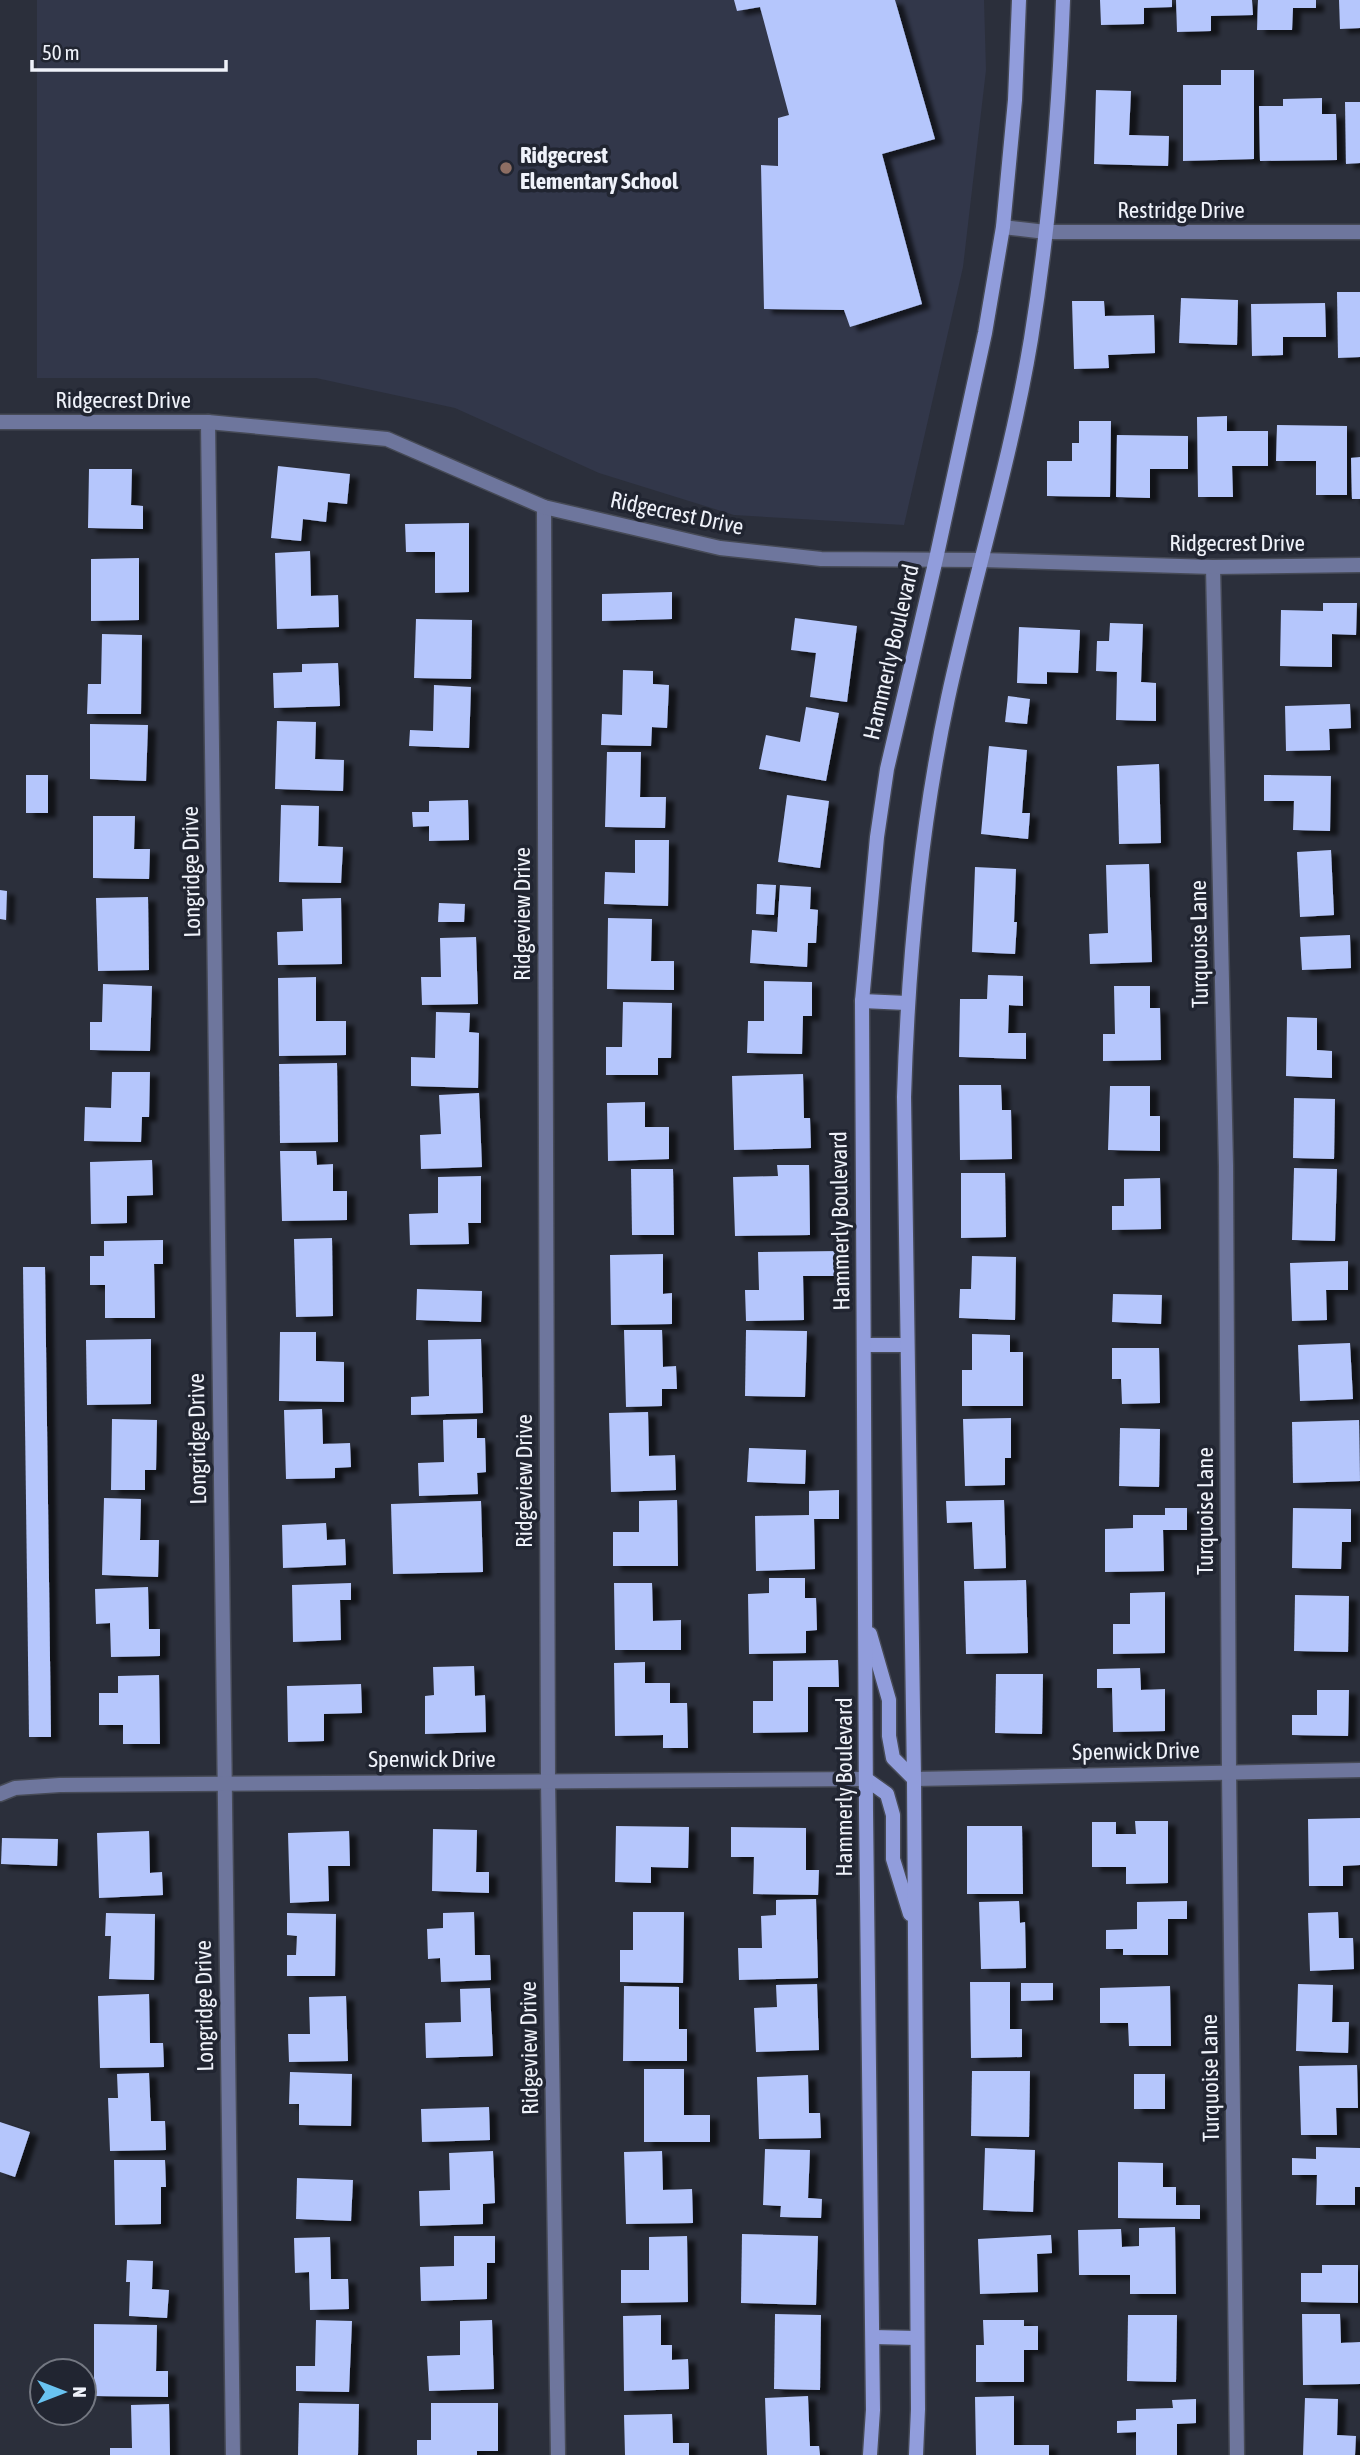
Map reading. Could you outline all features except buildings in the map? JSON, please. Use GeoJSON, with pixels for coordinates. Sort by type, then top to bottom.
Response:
{"type":"FeatureCollection","features":[{"type":"Feature","properties":{"kind":"main road","name":"Hammerly Boulevard"},"geometry":{"type":"LineString","coordinates":[[870,2455],[873,2337],[866,1779],[862,1001],[877,837],[887,769],[985,333],[1003,227],[1015,100],[1019,0]]}},
{"type":"Feature","properties":{"kind":"main road"},"geometry":{"type":"LineString","coordinates":[[916,2455],[918,2409],[914,1779],[904,1097],[907,1003],[919,868],[930,794],[948,699],[1007,454],[1031,341],[1046,232],[1059,99],[1062,0]]}},
{"type":"Feature","properties":{"kind":"main road"},"geometry":{"type":"LineString","coordinates":[[862,1001],[907,1003]]}},
{"type":"Feature","properties":{"kind":"main road"},"geometry":{"type":"LineString","coordinates":[[865,1345],[907,1345]]}},
{"type":"Feature","properties":{"kind":"main road"},"geometry":{"type":"LineString","coordinates":[[866,1617],[889,1700],[889,1736],[893,1758],[914,1779]]}},
{"type":"Feature","properties":{"kind":"main road"},"geometry":{"type":"LineString","coordinates":[[866,1779],[887,1794],[893,1815],[893,1859],[914,1928]]}},
{"type":"Feature","properties":{"kind":"main road"},"geometry":{"type":"LineString","coordinates":[[873,2337],[917,2338]]}},
{"type":"Feature","properties":{"kind":"street","name":"Restridge Drive"},"geometry":{"type":"LineString","coordinates":[[1003,227],[1046,232],[1360,232]]}},
{"type":"Feature","properties":{"kind":"street","name":"Ridgecrest Drive"},"geometry":{"type":"LineString","coordinates":[[0,422],[208,422],[387,439],[544,507],[720,548],[821,559],[936,559],[1213,567],[1360,565]]}},
{"type":"Feature","properties":{"kind":"street","name":"Longridge Drive"},"geometry":{"type":"LineString","coordinates":[[208,422],[233,2455]]}},
{"type":"Feature","properties":{"kind":"street","name":"Ridgeview Drive"},"geometry":{"type":"LineString","coordinates":[[544,507],[548,1781],[558,2455]]}},
{"type":"Feature","properties":{"kind":"street","name":"Turquoise Lane"},"geometry":{"type":"LineString","coordinates":[[1213,567],[1226,1166],[1229,1772],[1237,2455]]}},
{"type":"Feature","properties":{"kind":"street","name":"Spenwick Drive"},"geometry":{"type":"LineString","coordinates":[[914,1779],[1360,1770]]}},
{"type":"Feature","properties":{"kind":"street","name":"Spenwick Drive"},"geometry":{"type":"LineString","coordinates":[[0,1794],[15,1788],[60,1785],[866,1779]]}},
{"type":"Feature","properties":{"kind":"shaded area","name":"Ridgecrest Elementary School"},"geometry":{"type":"Polygon","coordinates":[[[37,0],[984,0],[986,70],[963,267],[904,525],[734,515],[599,473],[455,408],[316,378],[37,378],[37,0]]]}},
{"type":"Feature","properties":{"kind":"place","name":"Ridgecrest Elementary School"},"geometry":{"type":"Point","coordinates":[506,168]}}]}
